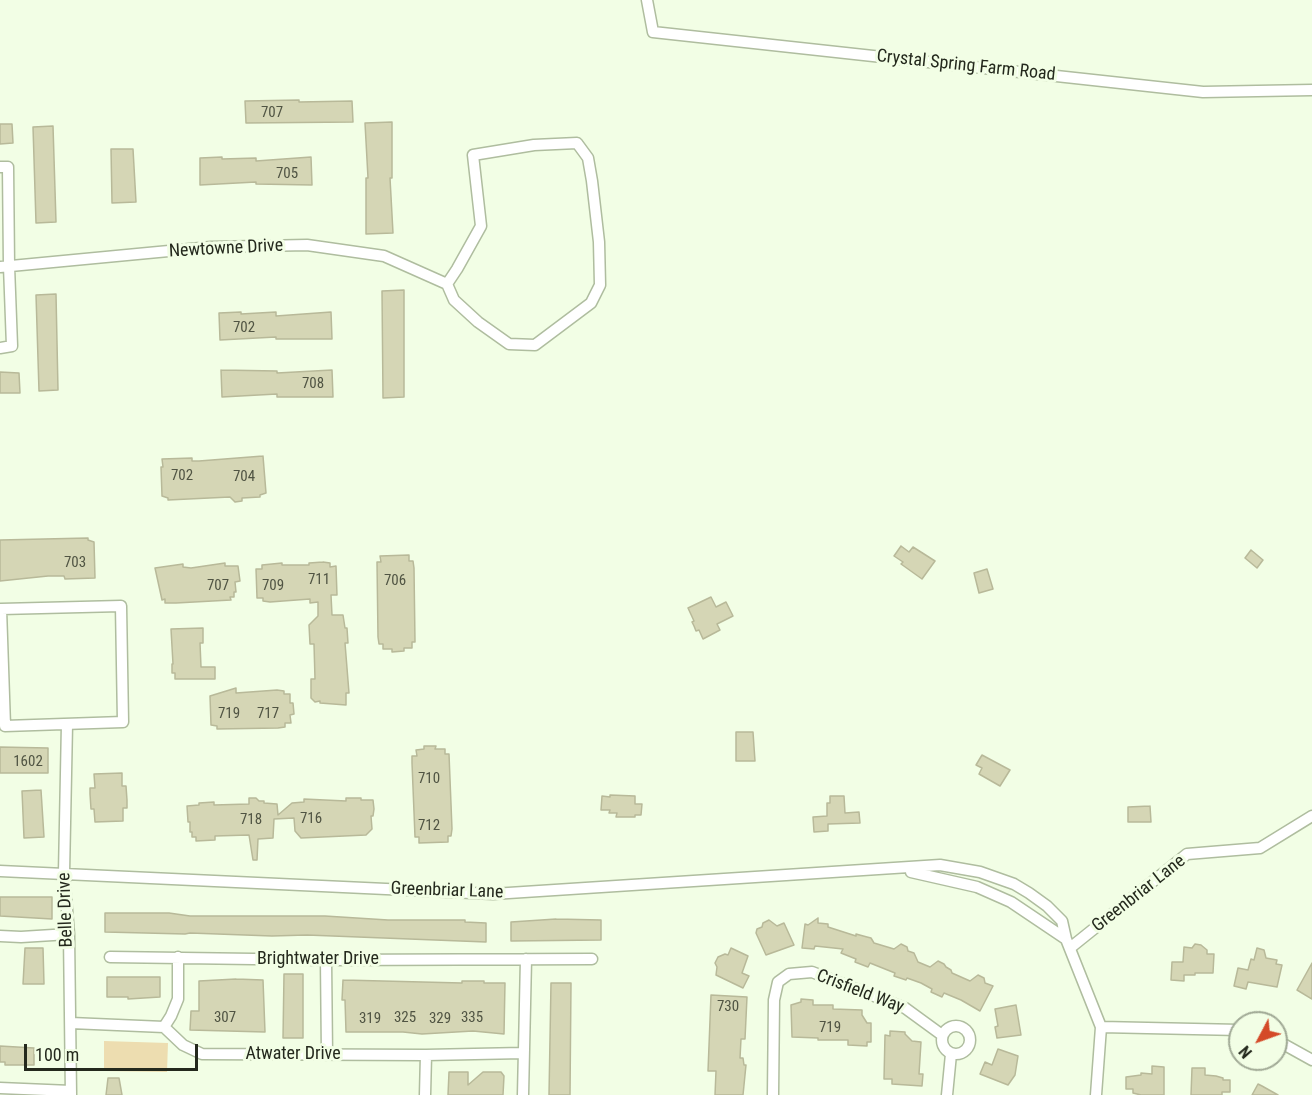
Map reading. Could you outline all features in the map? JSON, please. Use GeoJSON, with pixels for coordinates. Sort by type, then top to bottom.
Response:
{"type":"FeatureCollection","features":[{"type":"Feature","properties":{"kind":"street","name":"Crystal Spring Farm Road"},"geometry":{"type":"LineString","coordinates":[[647,0],[653,32],[1203,92],[1312,90]]}},
{"type":"Feature","properties":{"kind":"street"},"geometry":{"type":"LineString","coordinates":[[576,143],[588,158],[599,242],[600,285],[591,303],[535,345],[509,344],[478,322],[454,300],[447,284],[458,269],[481,225],[473,155],[534,145],[576,143]]}},
{"type":"Feature","properties":{"kind":"street"},"geometry":{"type":"LineString","coordinates":[[0,167],[9,167],[5,266],[12,346],[0,348]]}},
{"type":"Feature","properties":{"kind":"street","name":"Newtowne Drive"},"geometry":{"type":"LineString","coordinates":[[5,266],[211,247],[307,245],[384,256],[447,284]]}},
{"type":"Feature","properties":{"kind":"street"},"geometry":{"type":"LineString","coordinates":[[121,606],[123,722],[5,726],[1,657],[1,609],[121,606]]}},
{"type":"Feature","properties":{"kind":"street","name":"Belle Drive"},"geometry":{"type":"LineString","coordinates":[[68,724],[64,873],[69,934],[71,1093]]}},
{"type":"Feature","properties":{"kind":"street","name":"Greenbriar Lane"},"geometry":{"type":"LineString","coordinates":[[1068,943],[1187,854],[1260,848],[1312,816]]}},
{"type":"Feature","properties":{"kind":"street"},"geometry":{"type":"LineString","coordinates":[[893,869],[940,865],[980,872],[1014,884],[1047,906],[1062,921],[1068,943],[1101,1027],[1096,1095]]}},
{"type":"Feature","properties":{"kind":"street"},"geometry":{"type":"LineString","coordinates":[[893,869],[936,876],[977,887],[1011,902],[1068,943]]}},
{"type":"Feature","properties":{"kind":"street","name":"Greenbriar Lane"},"geometry":{"type":"LineString","coordinates":[[0,871],[493,894],[893,869]]}},
{"type":"Feature","properties":{"kind":"street"},"geometry":{"type":"LineString","coordinates":[[0,936],[69,934]]}},
{"type":"Feature","properties":{"kind":"street","name":"Brightwater Drive"},"geometry":{"type":"LineString","coordinates":[[110,957],[326,960],[592,959]]}},
{"type":"Feature","properties":{"kind":"street"},"geometry":{"type":"LineString","coordinates":[[71,1023],[164,1028],[178,999],[178,957]]}},
{"type":"Feature","properties":{"kind":"street"},"geometry":{"type":"LineString","coordinates":[[523,1095],[526,959]]}},
{"type":"Feature","properties":{"kind":"street"},"geometry":{"type":"LineString","coordinates":[[326,960],[327,1055]]}},
{"type":"Feature","properties":{"kind":"street","name":"Crisfield Way"},"geometry":{"type":"LineString","coordinates":[[773,1095],[774,1000],[777,982],[789,974],[812,972],[905,1008],[942,1035],[943,1046],[951,1054]]}},
{"type":"Feature","properties":{"kind":"street"},"geometry":{"type":"LineString","coordinates":[[942,1035],[950,1027],[961,1026],[969,1034],[969,1045],[962,1053],[951,1054],[947,1095]]}},
{"type":"Feature","properties":{"kind":"street"},"geometry":{"type":"LineString","coordinates":[[1101,1027],[1228,1030]]}},
{"type":"Feature","properties":{"kind":"street","name":"Atwater Drive"},"geometry":{"type":"LineString","coordinates":[[164,1028],[183,1045],[202,1053],[327,1055],[523,1053]]}},
{"type":"Feature","properties":{"kind":"street"},"geometry":{"type":"LineString","coordinates":[[1288,1047],[1312,1060]]}},
{"type":"Feature","properties":{"kind":"street"},"geometry":{"type":"LineString","coordinates":[[425,1095],[426,1055]]}},
{"type":"Feature","properties":{"kind":"street"},"geometry":{"type":"LineString","coordinates":[[0,1088],[71,1093]]}},
{"type":"Feature","properties":{"kind":"shaded area"},"geometry":{"type":"Polygon","coordinates":[[[104,1041],[168,1043],[167,1072],[104,1071],[104,1041]]]}},
{"type":"Feature","properties":{"kind":"building"},"geometry":{"type":"Polygon","coordinates":[[[299,100],[299,102],[352,101],[353,122],[246,123],[245,101],[299,100]]]}},
{"type":"Feature","properties":{"kind":"building"},"geometry":{"type":"Polygon","coordinates":[[[392,122],[392,178],[390,178],[393,233],[366,234],[366,178],[368,178],[365,123],[392,122]]]}},
{"type":"Feature","properties":{"kind":"building"},"geometry":{"type":"Polygon","coordinates":[[[0,124],[12,124],[13,143],[0,144],[0,124]]]}},
{"type":"Feature","properties":{"kind":"building"},"geometry":{"type":"Polygon","coordinates":[[[53,126],[56,222],[36,223],[33,127],[53,126]]]}},
{"type":"Feature","properties":{"kind":"building"},"geometry":{"type":"Polygon","coordinates":[[[111,149],[133,149],[136,202],[112,203],[111,149]]]}},
{"type":"Feature","properties":{"kind":"building"},"geometry":{"type":"Polygon","coordinates":[[[222,157],[222,159],[256,158],[256,161],[311,157],[312,185],[256,184],[256,182],[200,185],[200,158],[222,157]]]}},
{"type":"Feature","properties":{"kind":"building"},"geometry":{"type":"Polygon","coordinates":[[[404,290],[404,397],[383,398],[382,291],[404,290]]]}},
{"type":"Feature","properties":{"kind":"building"},"geometry":{"type":"Polygon","coordinates":[[[56,294],[58,390],[39,391],[36,295],[56,294]]]}},
{"type":"Feature","properties":{"kind":"building"},"geometry":{"type":"Polygon","coordinates":[[[241,312],[241,314],[276,312],[276,316],[331,312],[332,339],[276,339],[276,337],[220,340],[219,313],[241,312]]]}},
{"type":"Feature","properties":{"kind":"building"},"geometry":{"type":"Polygon","coordinates":[[[221,370],[277,371],[277,373],[332,370],[333,397],[277,397],[277,394],[222,397],[221,370]]]}},
{"type":"Feature","properties":{"kind":"building"},"geometry":{"type":"Polygon","coordinates":[[[0,372],[19,373],[20,393],[0,393],[0,372]]]}},
{"type":"Feature","properties":{"kind":"building"},"geometry":{"type":"Polygon","coordinates":[[[263,456],[266,493],[260,497],[242,498],[242,501],[235,502],[230,497],[168,500],[162,496],[162,459],[192,458],[192,461],[199,461],[263,456]]]}},
{"type":"Feature","properties":{"kind":"building"},"geometry":{"type":"Polygon","coordinates":[[[88,538],[94,542],[95,578],[65,579],[64,576],[48,576],[0,581],[0,540],[88,538]]]}},
{"type":"Feature","properties":{"kind":"building"},"geometry":{"type":"Polygon","coordinates":[[[901,546],[909,552],[913,547],[935,561],[922,579],[894,556],[901,546]]]}},
{"type":"Feature","properties":{"kind":"building"},"geometry":{"type":"Polygon","coordinates":[[[1251,550],[1263,560],[1257,568],[1245,558],[1251,550]]]}},
{"type":"Feature","properties":{"kind":"building"},"geometry":{"type":"Polygon","coordinates":[[[409,555],[409,561],[413,561],[414,568],[415,642],[412,642],[412,648],[392,652],[392,649],[383,649],[383,644],[379,644],[377,562],[381,562],[380,556],[409,555]]]}},
{"type":"Feature","properties":{"kind":"building"},"geometry":{"type":"Polygon","coordinates":[[[225,563],[225,566],[238,566],[240,581],[235,582],[236,592],[234,592],[234,597],[230,597],[231,600],[165,603],[165,599],[162,600],[155,568],[183,564],[183,567],[191,568],[225,563]]]}},
{"type":"Feature","properties":{"kind":"building"},"geometry":{"type":"Polygon","coordinates":[[[282,563],[282,565],[309,565],[309,563],[330,563],[330,567],[336,566],[337,595],[331,595],[332,615],[343,615],[345,628],[347,628],[348,643],[345,643],[349,693],[346,693],[346,705],[315,702],[311,698],[311,679],[315,679],[314,644],[310,644],[309,625],[318,616],[318,602],[310,603],[310,599],[270,602],[257,598],[256,569],[262,569],[262,565],[282,563]]]}},
{"type":"Feature","properties":{"kind":"building"},"geometry":{"type":"Polygon","coordinates":[[[987,569],[993,589],[979,593],[974,573],[987,569]]]}},
{"type":"Feature","properties":{"kind":"building"},"geometry":{"type":"Polygon","coordinates":[[[711,597],[716,607],[726,602],[733,616],[717,624],[720,630],[703,639],[699,630],[696,631],[688,608],[711,597]]]}},
{"type":"Feature","properties":{"kind":"building"},"geometry":{"type":"Polygon","coordinates":[[[203,628],[203,643],[200,643],[201,667],[215,667],[215,679],[175,679],[175,673],[172,673],[171,629],[203,628]]]}},
{"type":"Feature","properties":{"kind":"building"},"geometry":{"type":"Polygon","coordinates":[[[236,688],[236,693],[277,690],[290,694],[294,714],[290,715],[291,723],[285,723],[285,727],[278,728],[217,729],[217,726],[211,725],[210,696],[236,688]]]}},
{"type":"Feature","properties":{"kind":"building"},"geometry":{"type":"Polygon","coordinates":[[[736,732],[753,732],[755,761],[736,761],[736,732]]]}},
{"type":"Feature","properties":{"kind":"building"},"geometry":{"type":"Polygon","coordinates":[[[424,746],[436,746],[435,749],[445,749],[445,754],[449,754],[452,829],[448,842],[419,843],[419,837],[415,837],[412,756],[417,756],[416,750],[424,749],[424,746]]]}},
{"type":"Feature","properties":{"kind":"building"},"geometry":{"type":"Polygon","coordinates":[[[0,747],[48,748],[48,773],[0,773],[0,747]]]}},
{"type":"Feature","properties":{"kind":"building"},"geometry":{"type":"Polygon","coordinates":[[[982,755],[1010,770],[1000,786],[979,774],[982,768],[976,765],[982,755]]]}},
{"type":"Feature","properties":{"kind":"building"},"geometry":{"type":"Polygon","coordinates":[[[122,773],[122,786],[126,786],[127,800],[127,808],[123,808],[123,821],[95,822],[90,794],[90,788],[95,788],[94,774],[122,773]]]}},
{"type":"Feature","properties":{"kind":"building"},"geometry":{"type":"Polygon","coordinates":[[[41,790],[44,837],[24,838],[22,791],[41,790]]]}},
{"type":"Feature","properties":{"kind":"building"},"geometry":{"type":"Polygon","coordinates":[[[610,795],[635,796],[635,804],[642,804],[641,815],[616,817],[617,813],[601,810],[602,796],[610,797],[610,795]]]}},
{"type":"Feature","properties":{"kind":"building"},"geometry":{"type":"Polygon","coordinates":[[[830,796],[844,796],[845,813],[859,812],[860,823],[828,824],[828,831],[814,832],[813,817],[827,816],[827,803],[830,803],[830,796]]]}},
{"type":"Feature","properties":{"kind":"building"},"geometry":{"type":"Polygon","coordinates":[[[249,798],[277,804],[278,815],[292,803],[304,802],[304,799],[346,801],[346,798],[361,798],[361,800],[373,800],[372,829],[366,835],[301,838],[295,831],[294,818],[274,819],[273,838],[258,839],[257,860],[253,860],[249,835],[215,836],[215,840],[196,841],[196,837],[192,837],[187,806],[214,802],[214,805],[249,804],[249,798]]]}},
{"type":"Feature","properties":{"kind":"building"},"geometry":{"type":"Polygon","coordinates":[[[1150,806],[1151,822],[1128,822],[1128,807],[1150,806]]]}},
{"type":"Feature","properties":{"kind":"building"},"geometry":{"type":"Polygon","coordinates":[[[0,897],[52,897],[52,919],[0,916],[0,897]]]}},
{"type":"Feature","properties":{"kind":"building"},"geometry":{"type":"Polygon","coordinates":[[[105,913],[465,920],[465,922],[486,923],[486,942],[307,935],[105,932],[105,913]]]}},
{"type":"Feature","properties":{"kind":"building"},"geometry":{"type":"Polygon","coordinates":[[[818,918],[818,923],[828,924],[828,927],[856,936],[856,934],[871,938],[874,943],[894,949],[901,944],[914,953],[918,962],[930,967],[938,961],[952,973],[970,981],[978,975],[984,978],[985,983],[993,986],[980,1011],[961,1000],[944,993],[942,997],[931,992],[932,989],[921,983],[894,976],[895,973],[870,963],[868,967],[855,962],[856,959],[841,953],[843,949],[815,946],[814,949],[802,948],[805,924],[808,925],[818,918]]]}},
{"type":"Feature","properties":{"kind":"building"},"geometry":{"type":"Polygon","coordinates":[[[556,919],[601,920],[601,940],[511,941],[511,922],[556,919]]]}},
{"type":"Feature","properties":{"kind":"building"},"geometry":{"type":"Polygon","coordinates":[[[769,920],[777,926],[784,923],[794,945],[766,955],[756,933],[763,923],[769,920]]]}},
{"type":"Feature","properties":{"kind":"building"},"geometry":{"type":"Polygon","coordinates":[[[1195,944],[1207,950],[1207,954],[1214,954],[1213,973],[1184,975],[1184,981],[1171,980],[1172,962],[1183,962],[1184,947],[1192,948],[1195,944]]]}},
{"type":"Feature","properties":{"kind":"building"},"geometry":{"type":"Polygon","coordinates":[[[25,948],[43,948],[44,984],[23,984],[25,948]]]}},
{"type":"Feature","properties":{"kind":"building"},"geometry":{"type":"Polygon","coordinates":[[[731,948],[748,956],[742,973],[749,976],[743,988],[716,975],[715,963],[718,957],[728,955],[731,948]]]}},
{"type":"Feature","properties":{"kind":"building"},"geometry":{"type":"Polygon","coordinates":[[[1257,948],[1264,950],[1266,958],[1277,960],[1276,964],[1282,965],[1277,987],[1248,982],[1246,989],[1234,986],[1238,968],[1248,970],[1257,948]]]}},
{"type":"Feature","properties":{"kind":"building"},"geometry":{"type":"Polygon","coordinates":[[[1312,963],[1312,999],[1297,990],[1312,963]]]}},
{"type":"Feature","properties":{"kind":"building"},"geometry":{"type":"Polygon","coordinates":[[[284,974],[303,974],[303,1038],[283,1038],[284,974]]]}},
{"type":"Feature","properties":{"kind":"building"},"geometry":{"type":"Polygon","coordinates":[[[107,977],[160,977],[160,997],[128,999],[128,997],[107,997],[107,977]]]}},
{"type":"Feature","properties":{"kind":"building"},"geometry":{"type":"Polygon","coordinates":[[[263,980],[265,1032],[190,1030],[191,1011],[199,1011],[199,981],[263,980]]]}},
{"type":"Feature","properties":{"kind":"building"},"geometry":{"type":"Polygon","coordinates":[[[343,980],[505,983],[504,1034],[473,1031],[422,1034],[346,1032],[345,1000],[342,1000],[343,980]]]}},
{"type":"Feature","properties":{"kind":"building"},"geometry":{"type":"Polygon","coordinates":[[[551,983],[571,983],[570,1095],[549,1095],[551,983]]]}},
{"type":"Feature","properties":{"kind":"building"},"geometry":{"type":"Polygon","coordinates":[[[711,995],[747,997],[745,1039],[741,1039],[740,1058],[743,1058],[744,1065],[746,1065],[743,1095],[715,1095],[716,1071],[708,1071],[711,995]]]}},
{"type":"Feature","properties":{"kind":"building"},"geometry":{"type":"Polygon","coordinates":[[[801,999],[813,1000],[813,1005],[833,1005],[833,1009],[862,1010],[867,1023],[871,1023],[871,1042],[867,1042],[867,1046],[848,1045],[848,1040],[792,1037],[791,1005],[801,1002],[801,999]]]}},
{"type":"Feature","properties":{"kind":"building"},"geometry":{"type":"Polygon","coordinates":[[[1016,1005],[1021,1035],[997,1038],[995,1027],[998,1026],[995,1009],[1016,1005]]]}},
{"type":"Feature","properties":{"kind":"building"},"geometry":{"type":"Polygon","coordinates":[[[890,1031],[905,1032],[912,1041],[921,1042],[919,1074],[923,1074],[922,1086],[892,1084],[892,1079],[884,1079],[885,1035],[890,1036],[890,1031]]]}},
{"type":"Feature","properties":{"kind":"building"},"geometry":{"type":"Polygon","coordinates":[[[0,1046],[34,1048],[34,1065],[5,1065],[5,1062],[0,1062],[0,1046]]]}},
{"type":"Feature","properties":{"kind":"building"},"geometry":{"type":"Polygon","coordinates":[[[998,1049],[1018,1056],[1015,1075],[1008,1085],[980,1074],[985,1062],[992,1065],[998,1049]]]}},
{"type":"Feature","properties":{"kind":"building"},"geometry":{"type":"Polygon","coordinates":[[[1152,1066],[1164,1067],[1164,1095],[1141,1095],[1133,1093],[1133,1089],[1126,1089],[1126,1077],[1141,1075],[1141,1073],[1152,1074],[1152,1066]]]}},
{"type":"Feature","properties":{"kind":"building"},"geometry":{"type":"Polygon","coordinates":[[[1192,1068],[1205,1068],[1205,1075],[1230,1080],[1230,1092],[1222,1092],[1222,1095],[1191,1095],[1192,1068]]]}},
{"type":"Feature","properties":{"kind":"building"},"geometry":{"type":"Polygon","coordinates":[[[449,1072],[468,1072],[468,1085],[483,1072],[501,1072],[504,1076],[503,1095],[448,1095],[449,1072]]]}},
{"type":"Feature","properties":{"kind":"building"},"geometry":{"type":"Polygon","coordinates":[[[108,1078],[119,1078],[122,1095],[106,1095],[108,1078]]]}},
{"type":"Feature","properties":{"kind":"building"},"geometry":{"type":"Polygon","coordinates":[[[1258,1084],[1262,1086],[1278,1095],[1252,1095],[1258,1084]]]}}]}
